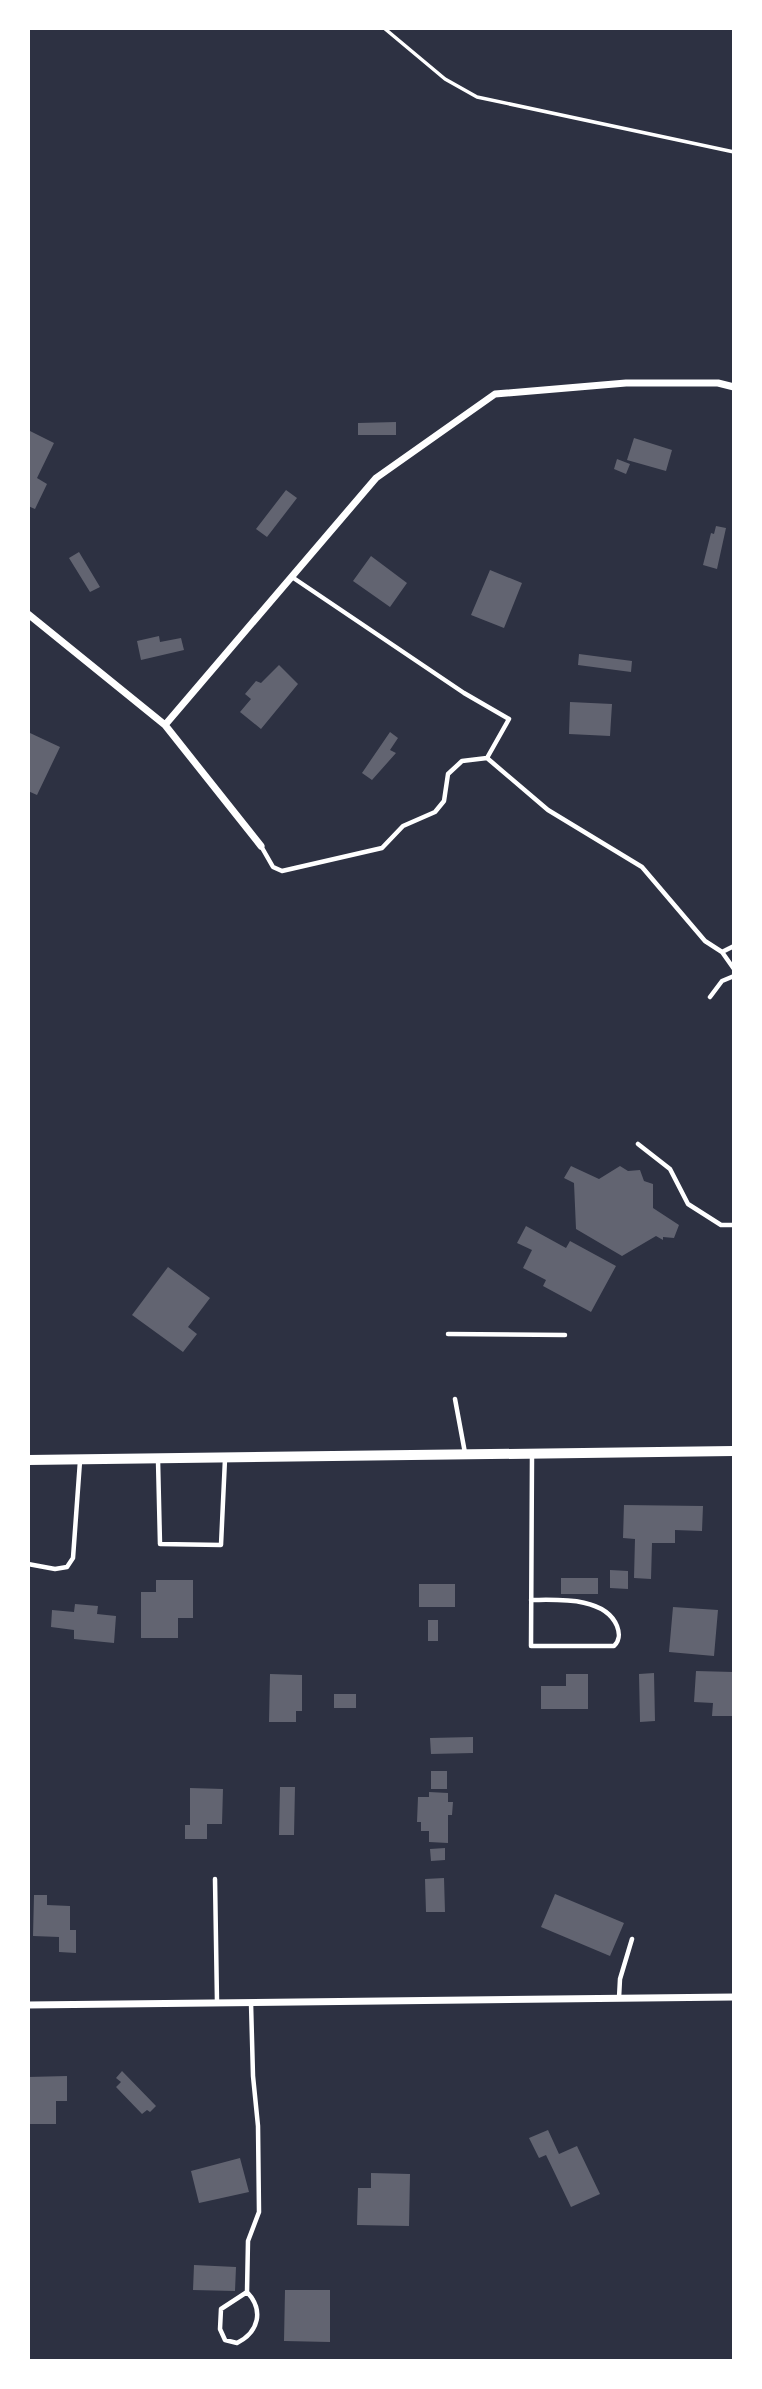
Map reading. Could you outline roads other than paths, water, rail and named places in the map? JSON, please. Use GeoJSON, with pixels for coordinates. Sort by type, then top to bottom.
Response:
{"type":"FeatureCollection","features":[{"type":"Feature","properties":{"kind":"street"},"geometry":{"type":"LineString","coordinates":[[165,725],[376,478],[495,394],[626,383],[718,383],[734,387]]}},
{"type":"Feature","properties":{"kind":"street"},"geometry":{"type":"LineString","coordinates":[[28,614],[165,725],[261,846]]}},
{"type":"Feature","properties":{"kind":"street"},"geometry":{"type":"LineString","coordinates":[[28,1460],[734,1451]]}},
{"type":"Feature","properties":{"kind":"street"},"geometry":{"type":"LineString","coordinates":[[28,2005],[734,1997]]}},
{"type":"Feature","properties":{"kind":"lane"},"geometry":{"type":"LineString","coordinates":[[292,577],[464,693],[509,719],[487,758]]}},
{"type":"Feature","properties":{"kind":"lane"},"geometry":{"type":"LineString","coordinates":[[261,846],[272,867],[282,871],[382,848],[403,825],[435,812],[444,801],[448,774],[462,761],[487,758],[548,810],[642,867],[705,941],[722,952],[734,969]]}},
{"type":"Feature","properties":{"kind":"lane"},"geometry":{"type":"LineString","coordinates":[[722,952],[734,946]]}},
{"type":"Feature","properties":{"kind":"lane"},"geometry":{"type":"LineString","coordinates":[[710,997],[722,981],[734,976]]}},
{"type":"Feature","properties":{"kind":"lane"},"geometry":{"type":"LineString","coordinates":[[638,1144],[670,1169],[688,1204],[721,1225],[734,1225]]}},
{"type":"Feature","properties":{"kind":"lane"},"geometry":{"type":"LineString","coordinates":[[448,1334],[565,1335]]}},
{"type":"Feature","properties":{"kind":"lane"},"geometry":{"type":"LineString","coordinates":[[455,1399],[466,1455]]}},
{"type":"Feature","properties":{"kind":"lane"},"geometry":{"type":"LineString","coordinates":[[531,1600],[569,1600],[604,1611],[616,1622],[620,1634],[617,1643],[614,1646],[531,1646],[531,1600],[532,1454]]}},
{"type":"Feature","properties":{"kind":"lane"},"geometry":{"type":"LineString","coordinates":[[158,1459],[160,1544],[221,1545],[226,1458]]}},
{"type":"Feature","properties":{"kind":"lane"},"geometry":{"type":"LineString","coordinates":[[28,1564],[55,1569],[67,1567],[73,1558],[80,1460]]}},
{"type":"Feature","properties":{"kind":"lane"},"geometry":{"type":"LineString","coordinates":[[215,1879],[217,2003]]}},
{"type":"Feature","properties":{"kind":"lane"},"geometry":{"type":"LineString","coordinates":[[619,1999],[620,1979],[632,1939]]}},
{"type":"Feature","properties":{"kind":"lane"},"geometry":{"type":"LineString","coordinates":[[247,2292],[221,2309],[220,2329],[225,2340],[237,2343],[251,2336],[258,2323],[256,2301],[247,2292],[248,2241],[259,2212],[258,2126],[253,2076],[251,2003]]}}]}
